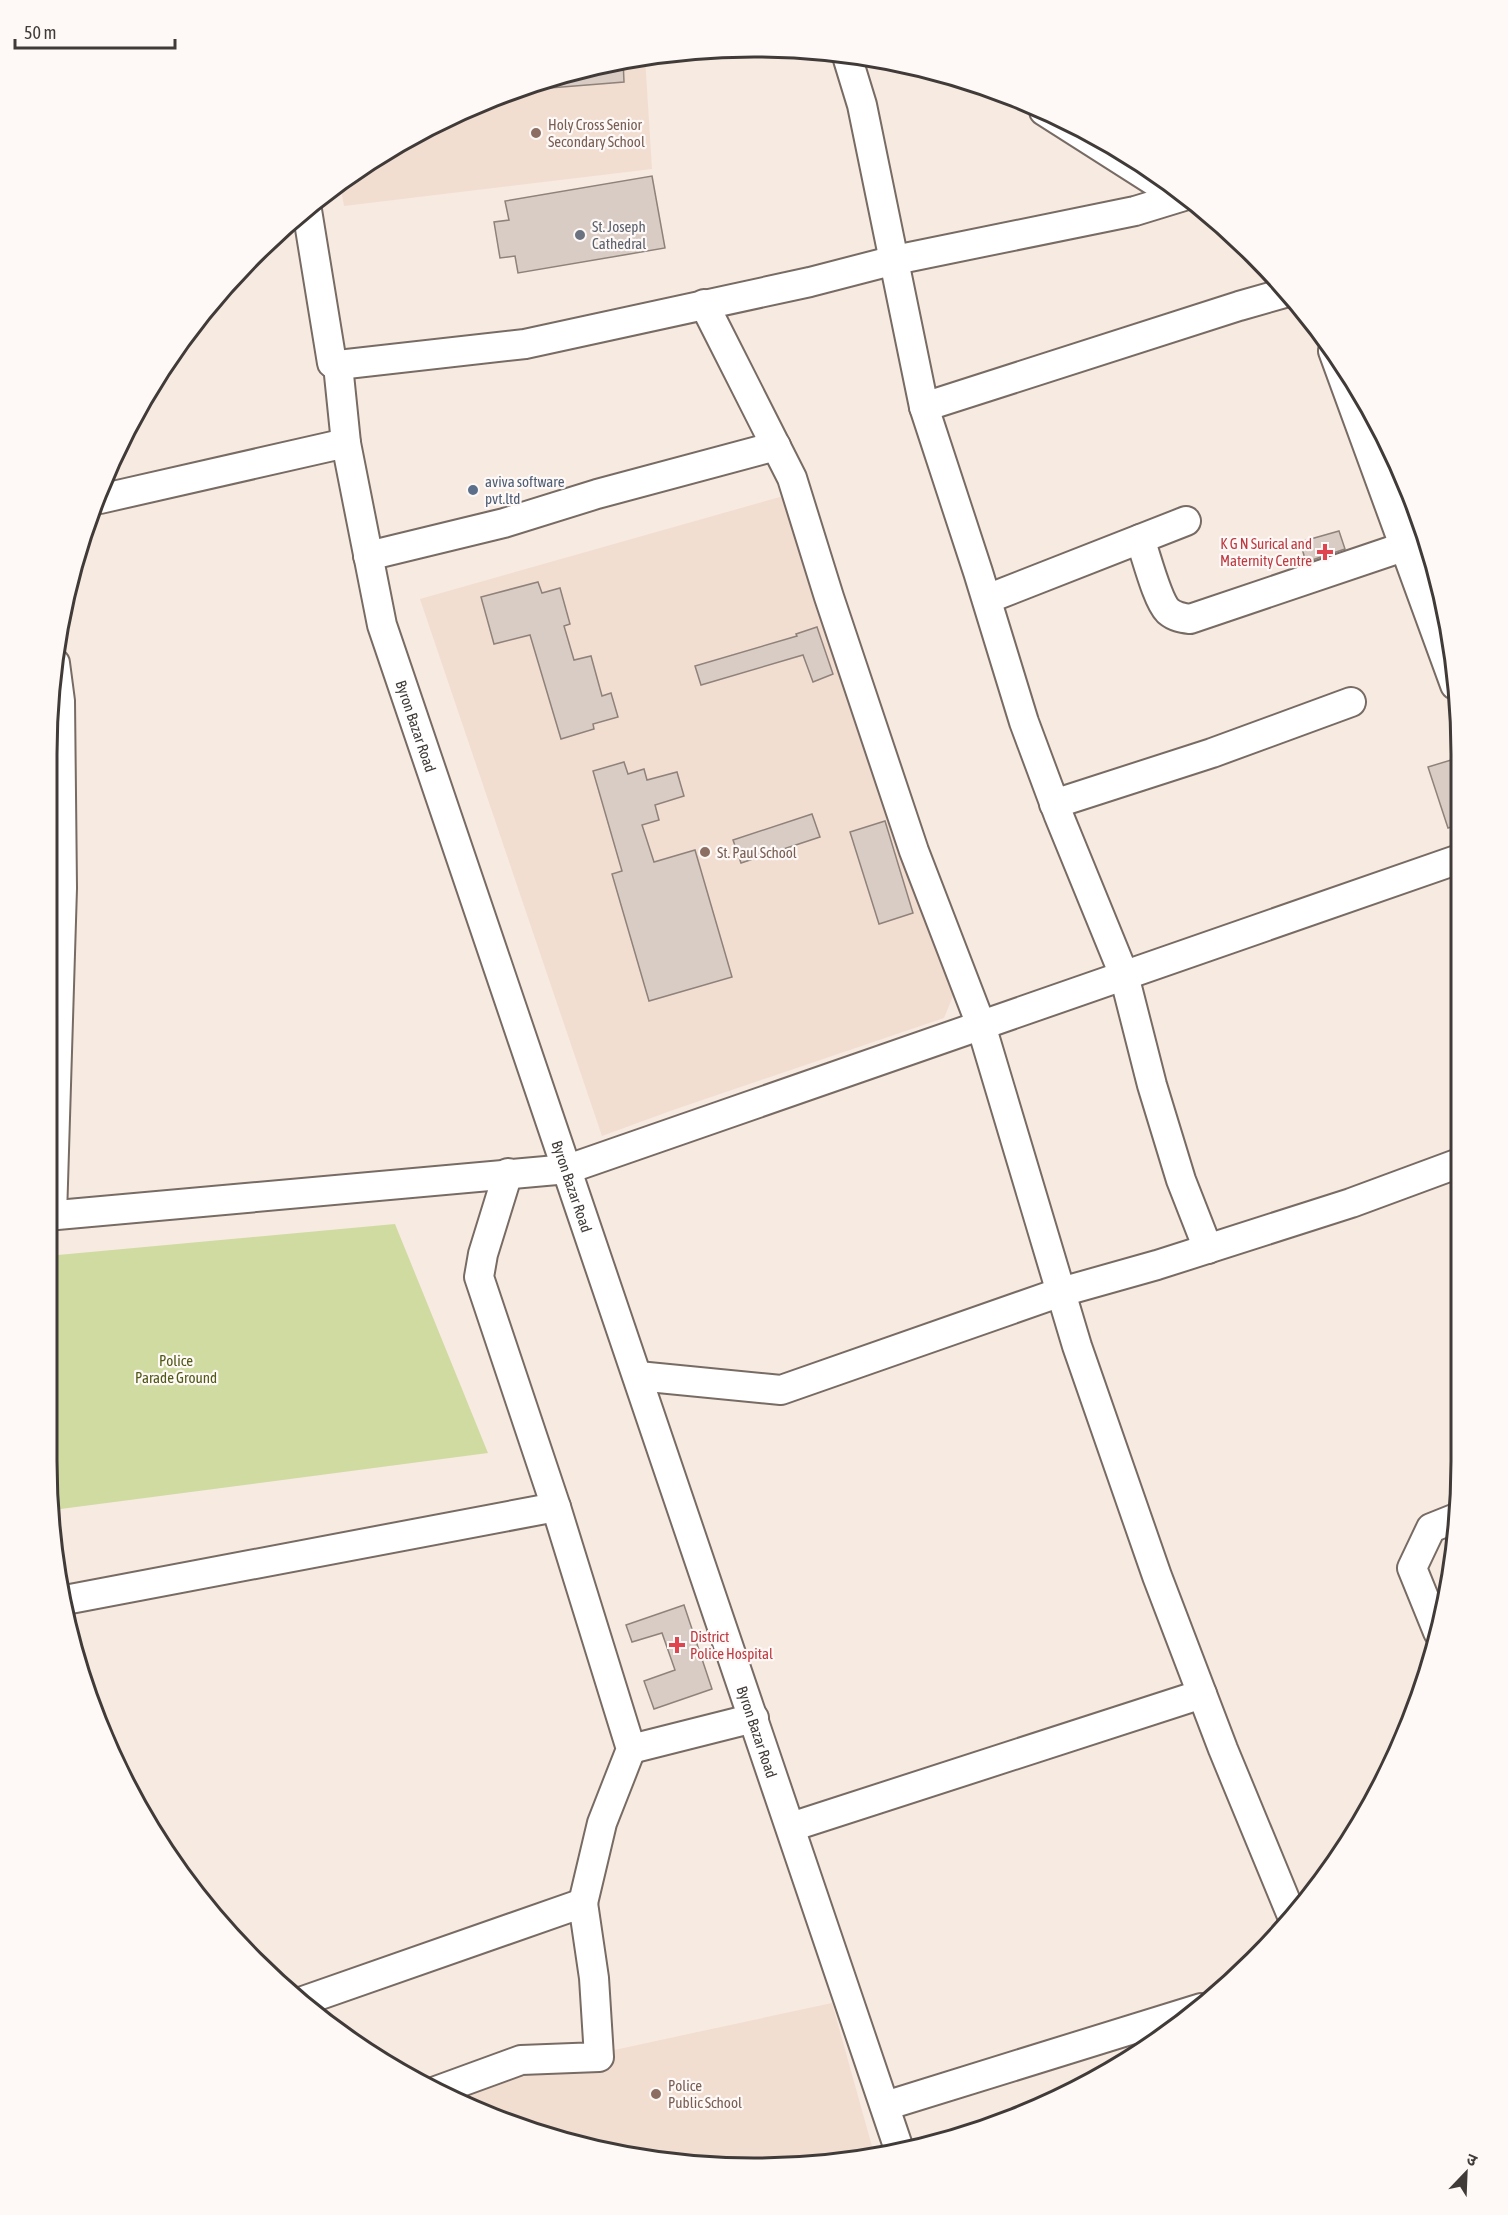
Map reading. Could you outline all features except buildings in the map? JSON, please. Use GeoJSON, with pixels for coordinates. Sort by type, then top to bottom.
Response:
{"type":"FeatureCollection","features":[{"type":"Feature","properties":{"kind":"street"},"geometry":{"type":"LineString","coordinates":[[849,64],[862,105],[924,407],[987,599],[1023,722],[1124,975],[1152,1085],[1181,1180],[1208,1249]]}},
{"type":"Feature","properties":{"kind":"street"},"geometry":{"type":"LineString","coordinates":[[338,365],[525,344],[810,282],[895,260],[1135,211],[1172,197]]}},
{"type":"Feature","properties":{"kind":"street","name":"Byron Bazar Road"},"geometry":{"type":"LineString","coordinates":[[308,218],[332,363],[338,365],[346,443],[386,636],[897,2143]]}},
{"type":"Feature","properties":{"kind":"street"},"geometry":{"type":"LineString","coordinates":[[924,407],[1279,295]]}},
{"type":"Feature","properties":{"kind":"street"},"geometry":{"type":"LineString","coordinates":[[704,304],[792,478],[829,597],[914,851],[981,1025],[1077,1346],[1156,1576],[1289,1908]]}},
{"type":"Feature","properties":{"kind":"street"},"geometry":{"type":"LineString","coordinates":[[1364,418],[1383,458],[1403,547],[1444,655]]}},
{"type":"Feature","properties":{"kind":"street"},"geometry":{"type":"LineString","coordinates":[[106,498],[346,443]]}},
{"type":"Feature","properties":{"kind":"street"},"geometry":{"type":"LineString","coordinates":[[368,555],[504,523],[597,494],[776,446]]}},
{"type":"Feature","properties":{"kind":"street"},"geometry":{"type":"LineString","coordinates":[[987,599],[1186,521]]}},
{"type":"Feature","properties":{"kind":"street"},"geometry":{"type":"LineString","coordinates":[[1140,539],[1167,610],[1178,618],[1190,619],[1403,547]]}},
{"type":"Feature","properties":{"kind":"street"},"geometry":{"type":"LineString","coordinates":[[57,794],[59,695]]}},
{"type":"Feature","properties":{"kind":"street"},"geometry":{"type":"LineString","coordinates":[[1054,804],[1212,753],[1351,702]]}},
{"type":"Feature","properties":{"kind":"street"},"geometry":{"type":"LineString","coordinates":[[57,1215],[568,1169],[1451,861]]}},
{"type":"Feature","properties":{"kind":"street"},"geometry":{"type":"LineString","coordinates":[[638,1376],[781,1390],[1061,1292],[1208,1249],[1351,1203],[1451,1166]]}},
{"type":"Feature","properties":{"kind":"street"},"geometry":{"type":"LineString","coordinates":[[448,2087],[521,2060],[599,2057],[594,1978],[583,1903],[602,1823],[631,1749],[556,1507],[478,1277],[507,1173]]}},
{"type":"Feature","properties":{"kind":"street"},"geometry":{"type":"LineString","coordinates":[[70,1599],[556,1507]]}},
{"type":"Feature","properties":{"kind":"street"},"geometry":{"type":"LineString","coordinates":[[1433,1619],[1412,1568],[1431,1528],[1448,1521]]}},
{"type":"Feature","properties":{"kind":"street"},"geometry":{"type":"LineString","coordinates":[[791,1827],[1202,1694]]}},
{"type":"Feature","properties":{"kind":"street"},"geometry":{"type":"LineString","coordinates":[[631,1749],[754,1718]]}},
{"type":"Feature","properties":{"kind":"street"},"geometry":{"type":"LineString","coordinates":[[311,1998],[583,1903]]}},
{"type":"Feature","properties":{"kind":"street"},"geometry":{"type":"LineString","coordinates":[[885,2106],[1175,2016]]}},
{"type":"Feature","properties":{"kind":"shaded area","name":"Holy Cross Senior Secondary School"},"geometry":{"type":"Polygon","coordinates":[[[646,66],[652,169],[344,206],[342,192],[406,150],[446,129],[530,94],[618,70],[646,66]]]}},
{"type":"Feature","properties":{"kind":"shaded area","name":"St. Paul School"},"geometry":{"type":"Polygon","coordinates":[[[787,495],[953,996],[944,1018],[602,1136],[420,599],[787,495]]]}},
{"type":"Feature","properties":{"kind":"shaded area","name":"Police Public School"},"geometry":{"type":"Polygon","coordinates":[[[832,2003],[872,2148],[800,2157],[754,2158],[708,2157],[663,2152],[618,2145],[530,2121],[487,2105],[454,2090],[452,2085],[832,2003]]]}},
{"type":"Feature","properties":{"kind":"green space","name":"Police Parade Ground"},"geometry":{"type":"Polygon","coordinates":[[[395,1224],[488,1453],[58,1509],[57,1255],[395,1224]]]}},
{"type":"Feature","properties":{"kind":"place","name":"Holy Cross Senior Secondary School"},"geometry":{"type":"Point","coordinates":[536,133]}},
{"type":"Feature","properties":{"kind":"place","name":"St. Joseph Cathedral"},"geometry":{"type":"Point","coordinates":[580,235]}},
{"type":"Feature","properties":{"kind":"place","name":"aviva software pvt.ltd"},"geometry":{"type":"Point","coordinates":[473,490]}},
{"type":"Feature","properties":{"kind":"place","name":"K G N Surical and Maternity Centre"},"geometry":{"type":"Point","coordinates":[1325,552]}},
{"type":"Feature","properties":{"kind":"place","name":"St. Paul School"},"geometry":{"type":"Point","coordinates":[705,852]}},
{"type":"Feature","properties":{"kind":"place","name":"District Police Hospital"},"geometry":{"type":"Point","coordinates":[677,1645]}},
{"type":"Feature","properties":{"kind":"place","name":"Police Public School"},"geometry":{"type":"Point","coordinates":[656,2094]}}]}
